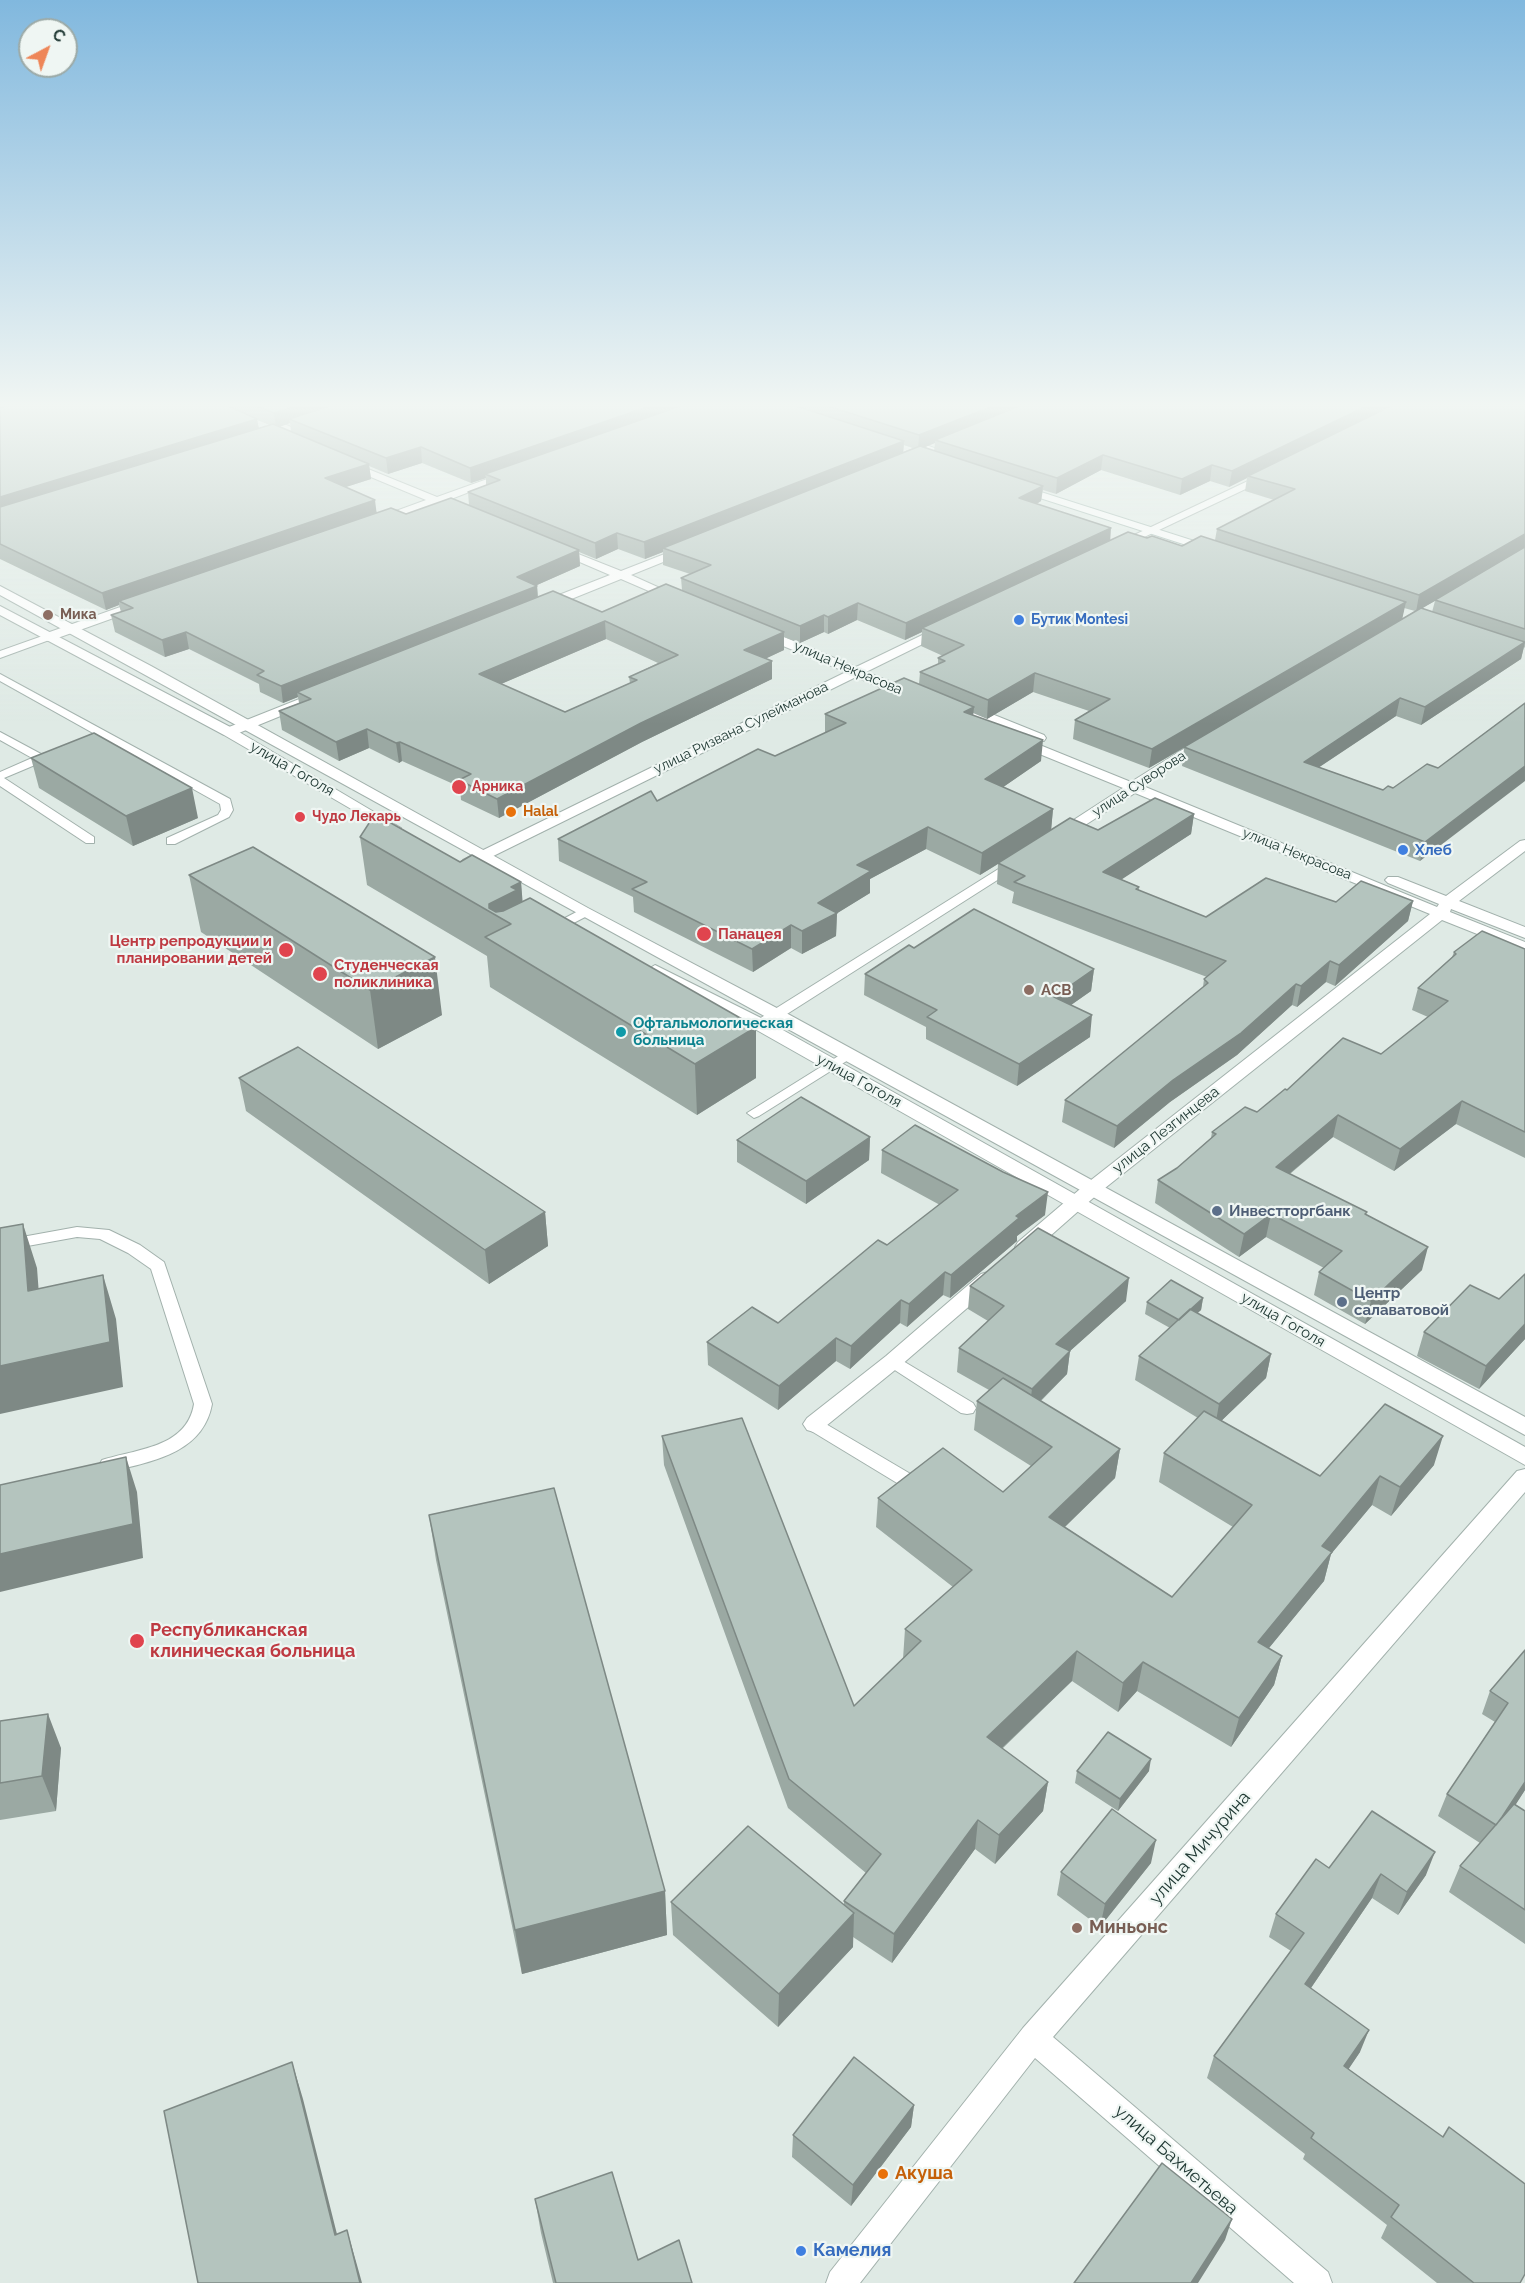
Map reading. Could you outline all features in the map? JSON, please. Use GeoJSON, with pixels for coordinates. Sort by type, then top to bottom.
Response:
{"type":"FeatureCollection","features":[{"type":"Feature","properties":{"kind":"street"},"geometry":{"type":"LineString","coordinates":[[368,524],[406,511]]}},
{"type":"Feature","properties":{"kind":"street"},"geometry":{"type":"LineString","coordinates":[[466,511],[480,518]]}},
{"type":"Feature","properties":{"kind":"street"},"geometry":{"type":"LineString","coordinates":[[1096,511],[1151,530],[1220,547],[1166,524],[1118,511]]}},
{"type":"Feature","properties":{"kind":"street"},"geometry":{"type":"LineString","coordinates":[[1108,550],[1194,511]]}},
{"type":"Feature","properties":{"kind":"street"},"geometry":{"type":"LineString","coordinates":[[546,540],[687,597]]}},
{"type":"Feature","properties":{"kind":"street"},"geometry":{"type":"LineString","coordinates":[[533,610],[699,544]]}},
{"type":"Feature","properties":{"kind":"street","name":"улица Гоголя"},"geometry":{"type":"LineString","coordinates":[[0,590],[485,854],[584,912],[777,1013],[1525,1427]]}},
{"type":"Feature","properties":{"kind":"street"},"geometry":{"type":"LineString","coordinates":[[48,637],[154,599]]}},
{"type":"Feature","properties":{"kind":"street","name":"улица Гоголя"},"geometry":{"type":"LineString","coordinates":[[0,610],[229,732],[410,837]]}},
{"type":"Feature","properties":{"kind":"street","name":"улица Ризвана Сулейманова"},"geometry":{"type":"LineString","coordinates":[[481,877],[455,863],[485,854],[960,621]]}},
{"type":"Feature","properties":{"kind":"street","name":"улица Некрасова"},"geometry":{"type":"LineString","coordinates":[[752,624],[920,694]]}},
{"type":"Feature","properties":{"kind":"street"},"geometry":{"type":"LineString","coordinates":[[229,732],[334,689]]}},
{"type":"Feature","properties":{"kind":"street","name":"улица Некрасова"},"geometry":{"type":"LineString","coordinates":[[953,707],[1137,784],[1445,907],[1525,933]]}},
{"type":"Feature","properties":{"kind":"street","name":"улица Суворова"},"geometry":{"type":"LineString","coordinates":[[1044,844],[1212,738]]}},
{"type":"Feature","properties":{"kind":"street","name":"улица Лезгинцева"},"geometry":{"type":"LineString","coordinates":[[814,1424],[893,1361],[1093,1188],[1525,844]]}},
{"type":"Feature","properties":{"kind":"street"},"geometry":{"type":"LineString","coordinates":[[759,1024],[1025,857]]}},
{"type":"Feature","properties":{"kind":"street","name":"улица Некрасова"},"geometry":{"type":"LineString","coordinates":[[1445,907],[1525,948]]}},
{"type":"Feature","properties":{"kind":"street"},"geometry":{"type":"LineString","coordinates":[[543,911],[584,933]]}},
{"type":"Feature","properties":{"kind":"street","name":"улица Гоголя"},"geometry":{"type":"LineString","coordinates":[[646,966],[759,1024],[1525,1457]]}},
{"type":"Feature","properties":{"kind":"street","name":"улица Мичурина"},"geometry":{"type":"LineString","coordinates":[[841,2283],[1033,2038],[1525,1478]]}},
{"type":"Feature","properties":{"kind":"street","name":"улица Бахметьева"},"geometry":{"type":"LineString","coordinates":[[1033,2038],[1317,2283]]}},
{"type":"Feature","properties":{"kind":"lane"},"geometry":{"type":"LineString","coordinates":[[0,655],[48,637]]}},
{"type":"Feature","properties":{"kind":"lane"},"geometry":{"type":"LineString","coordinates":[[0,677],[96,736],[226,802],[227,810],[223,817],[171,841]]}},
{"type":"Feature","properties":{"kind":"lane"},"geometry":{"type":"LineString","coordinates":[[0,735],[41,759]]}},
{"type":"Feature","properties":{"kind":"lane"},"geometry":{"type":"LineString","coordinates":[[0,776],[61,751]]}},
{"type":"Feature","properties":{"kind":"lane"},"geometry":{"type":"LineString","coordinates":[[0,781],[90,840]]}},
{"type":"Feature","properties":{"kind":"lane"},"geometry":{"type":"LineString","coordinates":[[543,933],[584,912]]}},
{"type":"Feature","properties":{"kind":"lane"},"geometry":{"type":"LineString","coordinates":[[754,1113],[848,1054]]}},
{"type":"Feature","properties":{"kind":"lane"},"geometry":{"type":"LineString","coordinates":[[0,1246],[78,1232],[103,1234],[134,1249],[158,1266],[203,1404],[198,1422],[190,1434],[166,1450],[88,1470]]}},
{"type":"Feature","properties":{"kind":"lane"},"geometry":{"type":"LineString","coordinates":[[893,1361],[966,1408]]}},
{"type":"Feature","properties":{"kind":"lane"},"geometry":{"type":"LineString","coordinates":[[814,1424],[908,1481]]}},
{"type":"Feature","properties":{"kind":"building"},"geometry":{"type":"Polygon","coordinates":[[[0,511],[344,511],[102,593],[0,544],[0,511]]]}},
{"type":"Feature","properties":{"kind":"building"},"geometry":{"type":"Polygon","coordinates":[[[384,511],[397,511],[406,514],[416,511],[482,511],[579,550],[517,577],[537,586],[281,686],[257,675],[264,671],[186,632],[162,640],[111,615],[133,608],[119,601],[384,511]]]}},
{"type":"Feature","properties":{"kind":"building"},"geometry":{"type":"Polygon","coordinates":[[[514,511],[725,511],[644,542],[617,533],[595,543],[514,511]]]}},
{"type":"Feature","properties":{"kind":"building"},"geometry":{"type":"Polygon","coordinates":[[[757,511],[1057,511],[1111,528],[906,623],[858,603],[828,617],[824,615],[800,626],[681,578],[711,565],[663,548],[757,511]]]}},
{"type":"Feature","properties":{"kind":"building"},"geometry":{"type":"Polygon","coordinates":[[[1253,511],[1525,511],[1525,534],[1419,595],[1217,529],[1253,511]]]}},
{"type":"Feature","properties":{"kind":"building"},"geometry":{"type":"Polygon","coordinates":[[[1128,532],[1147,538],[1152,536],[1182,546],[1201,536],[1406,602],[1152,749],[1075,720],[1110,699],[1035,673],[988,700],[920,672],[945,661],[938,658],[964,645],[922,628],[1128,532]]]}},
{"type":"Feature","properties":{"kind":"building"},"geometry":{"type":"Polygon","coordinates":[[[1525,547],[1525,629],[1435,600],[1525,547]]]}},
{"type":"Feature","properties":{"kind":"building"},"geometry":{"type":"Polygon","coordinates":[[[666,584],[784,632],[744,650],[772,661],[641,723],[497,799],[459,780],[471,774],[400,742],[396,743],[367,729],[336,742],[279,711],[311,699],[297,692],[553,591],[602,612],[666,584]],[[605,621],[479,674],[565,712],[637,680],[629,677],[678,655],[605,621]]]}},
{"type":"Feature","properties":{"kind":"building"},"geometry":{"type":"Polygon","coordinates":[[[1421,608],[1525,642],[1425,707],[1400,698],[1304,762],[1383,790],[1388,786],[1393,788],[1427,764],[1438,768],[1525,703],[1525,766],[1425,842],[1184,747],[1421,608]]]}},
{"type":"Feature","properties":{"kind":"building"},"geometry":{"type":"Polygon","coordinates":[[[904,678],[974,707],[964,712],[1043,740],[985,779],[1053,809],[982,853],[928,827],[857,865],[871,871],[818,903],[837,913],[802,931],[791,925],[752,949],[632,889],[647,882],[558,839],[651,791],[657,801],[758,749],[775,756],[846,723],[825,714],[904,678]]]}},
{"type":"Feature","properties":{"kind":"building"},"geometry":{"type":"Polygon","coordinates":[[[94,733],[192,788],[126,816],[31,758],[94,733]]]}},
{"type":"Feature","properties":{"kind":"building"},"geometry":{"type":"Polygon","coordinates":[[[1155,798],[1194,814],[1103,872],[1139,887],[1136,889],[1206,917],[1266,878],[1336,902],[1361,881],[1413,901],[1339,965],[1330,961],[1301,986],[1296,984],[1241,1033],[1173,1080],[1117,1126],[1065,1100],[1208,983],[1204,979],[1226,961],[1014,882],[1025,876],[998,863],[1070,818],[1098,830],[1155,798]]]}},
{"type":"Feature","properties":{"kind":"building"},"geometry":{"type":"Polygon","coordinates":[[[375,814],[460,862],[472,855],[521,882],[511,887],[517,890],[489,904],[489,908],[496,912],[530,898],[756,1027],[695,1064],[485,937],[511,924],[360,837],[375,814]]]}},
{"type":"Feature","properties":{"kind":"building"},"geometry":{"type":"Polygon","coordinates":[[[253,847],[435,957],[370,990],[189,875],[253,847]]]}},
{"type":"Feature","properties":{"kind":"building"},"geometry":{"type":"Polygon","coordinates":[[[974,909],[1094,969],[1054,997],[1092,1015],[1019,1064],[927,1017],[937,1010],[865,974],[909,945],[914,948],[974,909]]]}},
{"type":"Feature","properties":{"kind":"building"},"geometry":{"type":"Polygon","coordinates":[[[1482,931],[1525,949],[1525,1132],[1462,1101],[1400,1149],[1338,1115],[1276,1167],[1367,1212],[1365,1214],[1428,1247],[1371,1301],[1319,1272],[1342,1251],[1271,1214],[1244,1234],[1158,1180],[1177,1168],[1216,1134],[1212,1132],[1245,1107],[1257,1112],[1285,1089],[1287,1090],[1343,1038],[1381,1054],[1448,1001],[1418,988],[1456,954],[1454,952],[1482,931]]]}},
{"type":"Feature","properties":{"kind":"building"},"geometry":{"type":"Polygon","coordinates":[[[298,1047],[545,1212],[485,1250],[239,1078],[298,1047]]]}},
{"type":"Feature","properties":{"kind":"building"},"geometry":{"type":"Polygon","coordinates":[[[801,1097],[870,1137],[806,1181],[737,1140],[801,1097]]]}},
{"type":"Feature","properties":{"kind":"building"},"geometry":{"type":"Polygon","coordinates":[[[915,1125],[1003,1172],[1048,1192],[1016,1216],[1019,1218],[951,1275],[945,1272],[909,1304],[901,1300],[851,1346],[836,1338],[779,1386],[707,1342],[752,1307],[778,1323],[878,1240],[887,1245],[958,1190],[882,1150],[915,1125]]]}},
{"type":"Feature","properties":{"kind":"building"},"geometry":{"type":"Polygon","coordinates":[[[23,1224],[28,1291],[103,1275],[110,1342],[0,1366],[0,1228],[23,1224]]]}},
{"type":"Feature","properties":{"kind":"building"},"geometry":{"type":"Polygon","coordinates":[[[1038,1228],[1129,1278],[1056,1344],[1070,1351],[1032,1389],[959,1348],[1004,1306],[970,1286],[1038,1228]]]}},
{"type":"Feature","properties":{"kind":"building"},"geometry":{"type":"Polygon","coordinates":[[[1525,1274],[1525,1324],[1486,1366],[1424,1332],[1470,1285],[1499,1299],[1525,1274]]]}},
{"type":"Feature","properties":{"kind":"building"},"geometry":{"type":"Polygon","coordinates":[[[1171,1280],[1203,1298],[1179,1320],[1147,1302],[1171,1280]]]}},
{"type":"Feature","properties":{"kind":"building"},"geometry":{"type":"Polygon","coordinates":[[[1190,1309],[1271,1354],[1219,1404],[1139,1356],[1190,1309]]]}},
{"type":"Feature","properties":{"kind":"building"},"geometry":{"type":"Polygon","coordinates":[[[1003,1378],[1120,1449],[1049,1517],[1172,1597],[1252,1505],[1164,1453],[1204,1411],[1320,1476],[1385,1404],[1443,1436],[1400,1487],[1380,1476],[1322,1546],[1332,1552],[1258,1642],[1282,1656],[1239,1718],[1143,1662],[1123,1683],[1077,1651],[987,1737],[1048,1782],[999,1835],[978,1820],[894,1934],[844,1901],[881,1854],[789,1779],[662,1436],[742,1418],[854,1706],[921,1641],[905,1629],[972,1570],[878,1498],[943,1448],[1003,1492],[1052,1447],[977,1401],[1003,1378]]]}},
{"type":"Feature","properties":{"kind":"building"},"geometry":{"type":"Polygon","coordinates":[[[126,1457],[133,1524],[0,1554],[0,1485],[126,1457]]]}},
{"type":"Feature","properties":{"kind":"building"},"geometry":{"type":"Polygon","coordinates":[[[554,1488],[665,1891],[515,1930],[429,1515],[554,1488]]]}},
{"type":"Feature","properties":{"kind":"building"},"geometry":{"type":"Polygon","coordinates":[[[1525,1650],[1525,1782],[1496,1825],[1447,1794],[1508,1703],[1490,1691],[1525,1650]]]}},
{"type":"Feature","properties":{"kind":"building"},"geometry":{"type":"Polygon","coordinates":[[[48,1714],[42,1776],[0,1783],[0,1721],[48,1714]]]}},
{"type":"Feature","properties":{"kind":"building"},"geometry":{"type":"Polygon","coordinates":[[[1108,1732],[1151,1759],[1120,1799],[1077,1771],[1108,1732]]]}},
{"type":"Feature","properties":{"kind":"building"},"geometry":{"type":"Polygon","coordinates":[[[1514,1804],[1525,1811],[1525,1910],[1460,1866],[1514,1804]]]}},
{"type":"Feature","properties":{"kind":"building"},"geometry":{"type":"Polygon","coordinates":[[[1112,1809],[1156,1840],[1105,1904],[1061,1872],[1112,1809]]]}},
{"type":"Feature","properties":{"kind":"building"},"geometry":{"type":"Polygon","coordinates":[[[1372,1811],[1435,1852],[1407,1892],[1381,1874],[1305,1984],[1369,2030],[1344,2066],[1443,2137],[1449,2127],[1525,2184],[1525,2274],[1520,2283],[1474,2283],[1391,2217],[1399,2205],[1311,2138],[1314,2133],[1214,2056],[1304,1933],[1276,1914],[1316,1859],[1329,1868],[1372,1811]]]}},
{"type":"Feature","properties":{"kind":"building"},"geometry":{"type":"Polygon","coordinates":[[[748,1826],[854,1913],[779,1994],[671,1902],[748,1826]]]}},
{"type":"Feature","properties":{"kind":"building"},"geometry":{"type":"Polygon","coordinates":[[[854,2057],[914,2105],[853,2185],[793,2135],[854,2057]]]}},
{"type":"Feature","properties":{"kind":"building"},"geometry":{"type":"Polygon","coordinates":[[[292,2062],[335,2235],[347,2230],[360,2283],[198,2283],[164,2111],[292,2062]]]}},
{"type":"Feature","properties":{"kind":"building"},"geometry":{"type":"Polygon","coordinates":[[[1162,2163],[1232,2219],[1191,2283],[1074,2283],[1162,2163]]]}},
{"type":"Feature","properties":{"kind":"building"},"geometry":{"type":"Polygon","coordinates":[[[612,2172],[638,2260],[679,2240],[692,2283],[556,2283],[535,2199],[612,2172]]]}},
{"type":"Feature","properties":{"kind":"place","name":"Мика"},"geometry":{"type":"Point","coordinates":[48,615]}},
{"type":"Feature","properties":{"kind":"place","name":"Бутик Montesi"},"geometry":{"type":"Point","coordinates":[1019,620]}},
{"type":"Feature","properties":{"kind":"place","name":"Арника"},"geometry":{"type":"Point","coordinates":[459,787]}},
{"type":"Feature","properties":{"kind":"place","name":"Halal"},"geometry":{"type":"Point","coordinates":[511,812]}},
{"type":"Feature","properties":{"kind":"place","name":"Чудо Лекарь"},"geometry":{"type":"Point","coordinates":[300,817]}},
{"type":"Feature","properties":{"kind":"place","name":"Хлеб"},"geometry":{"type":"Point","coordinates":[1403,850]}},
{"type":"Feature","properties":{"kind":"place","name":"Панацея"},"geometry":{"type":"Point","coordinates":[704,934]}},
{"type":"Feature","properties":{"kind":"place","name":"Центр репродукции и планировании детей"},"geometry":{"type":"Point","coordinates":[286,950]}},
{"type":"Feature","properties":{"kind":"place","name":"Студенческая поликлиника"},"geometry":{"type":"Point","coordinates":[320,974]}},
{"type":"Feature","properties":{"kind":"place","name":"АCB"},"geometry":{"type":"Point","coordinates":[1029,990]}},
{"type":"Feature","properties":{"kind":"place","name":"Офтальмологическая больница"},"geometry":{"type":"Point","coordinates":[621,1032]}},
{"type":"Feature","properties":{"kind":"place","name":"Инвестторгбанк"},"geometry":{"type":"Point","coordinates":[1217,1211]}},
{"type":"Feature","properties":{"kind":"place","name":"Центр салаватовой"},"geometry":{"type":"Point","coordinates":[1342,1302]}},
{"type":"Feature","properties":{"kind":"place","name":"Республиканская клиническая больница"},"geometry":{"type":"Point","coordinates":[137,1641]}},
{"type":"Feature","properties":{"kind":"place","name":"Миньонс"},"geometry":{"type":"Point","coordinates":[1077,1928]}},
{"type":"Feature","properties":{"kind":"place","name":"Акуша"},"geometry":{"type":"Point","coordinates":[883,2174]}},
{"type":"Feature","properties":{"kind":"place","name":"Камелия"},"geometry":{"type":"Point","coordinates":[801,2251]}}]}
